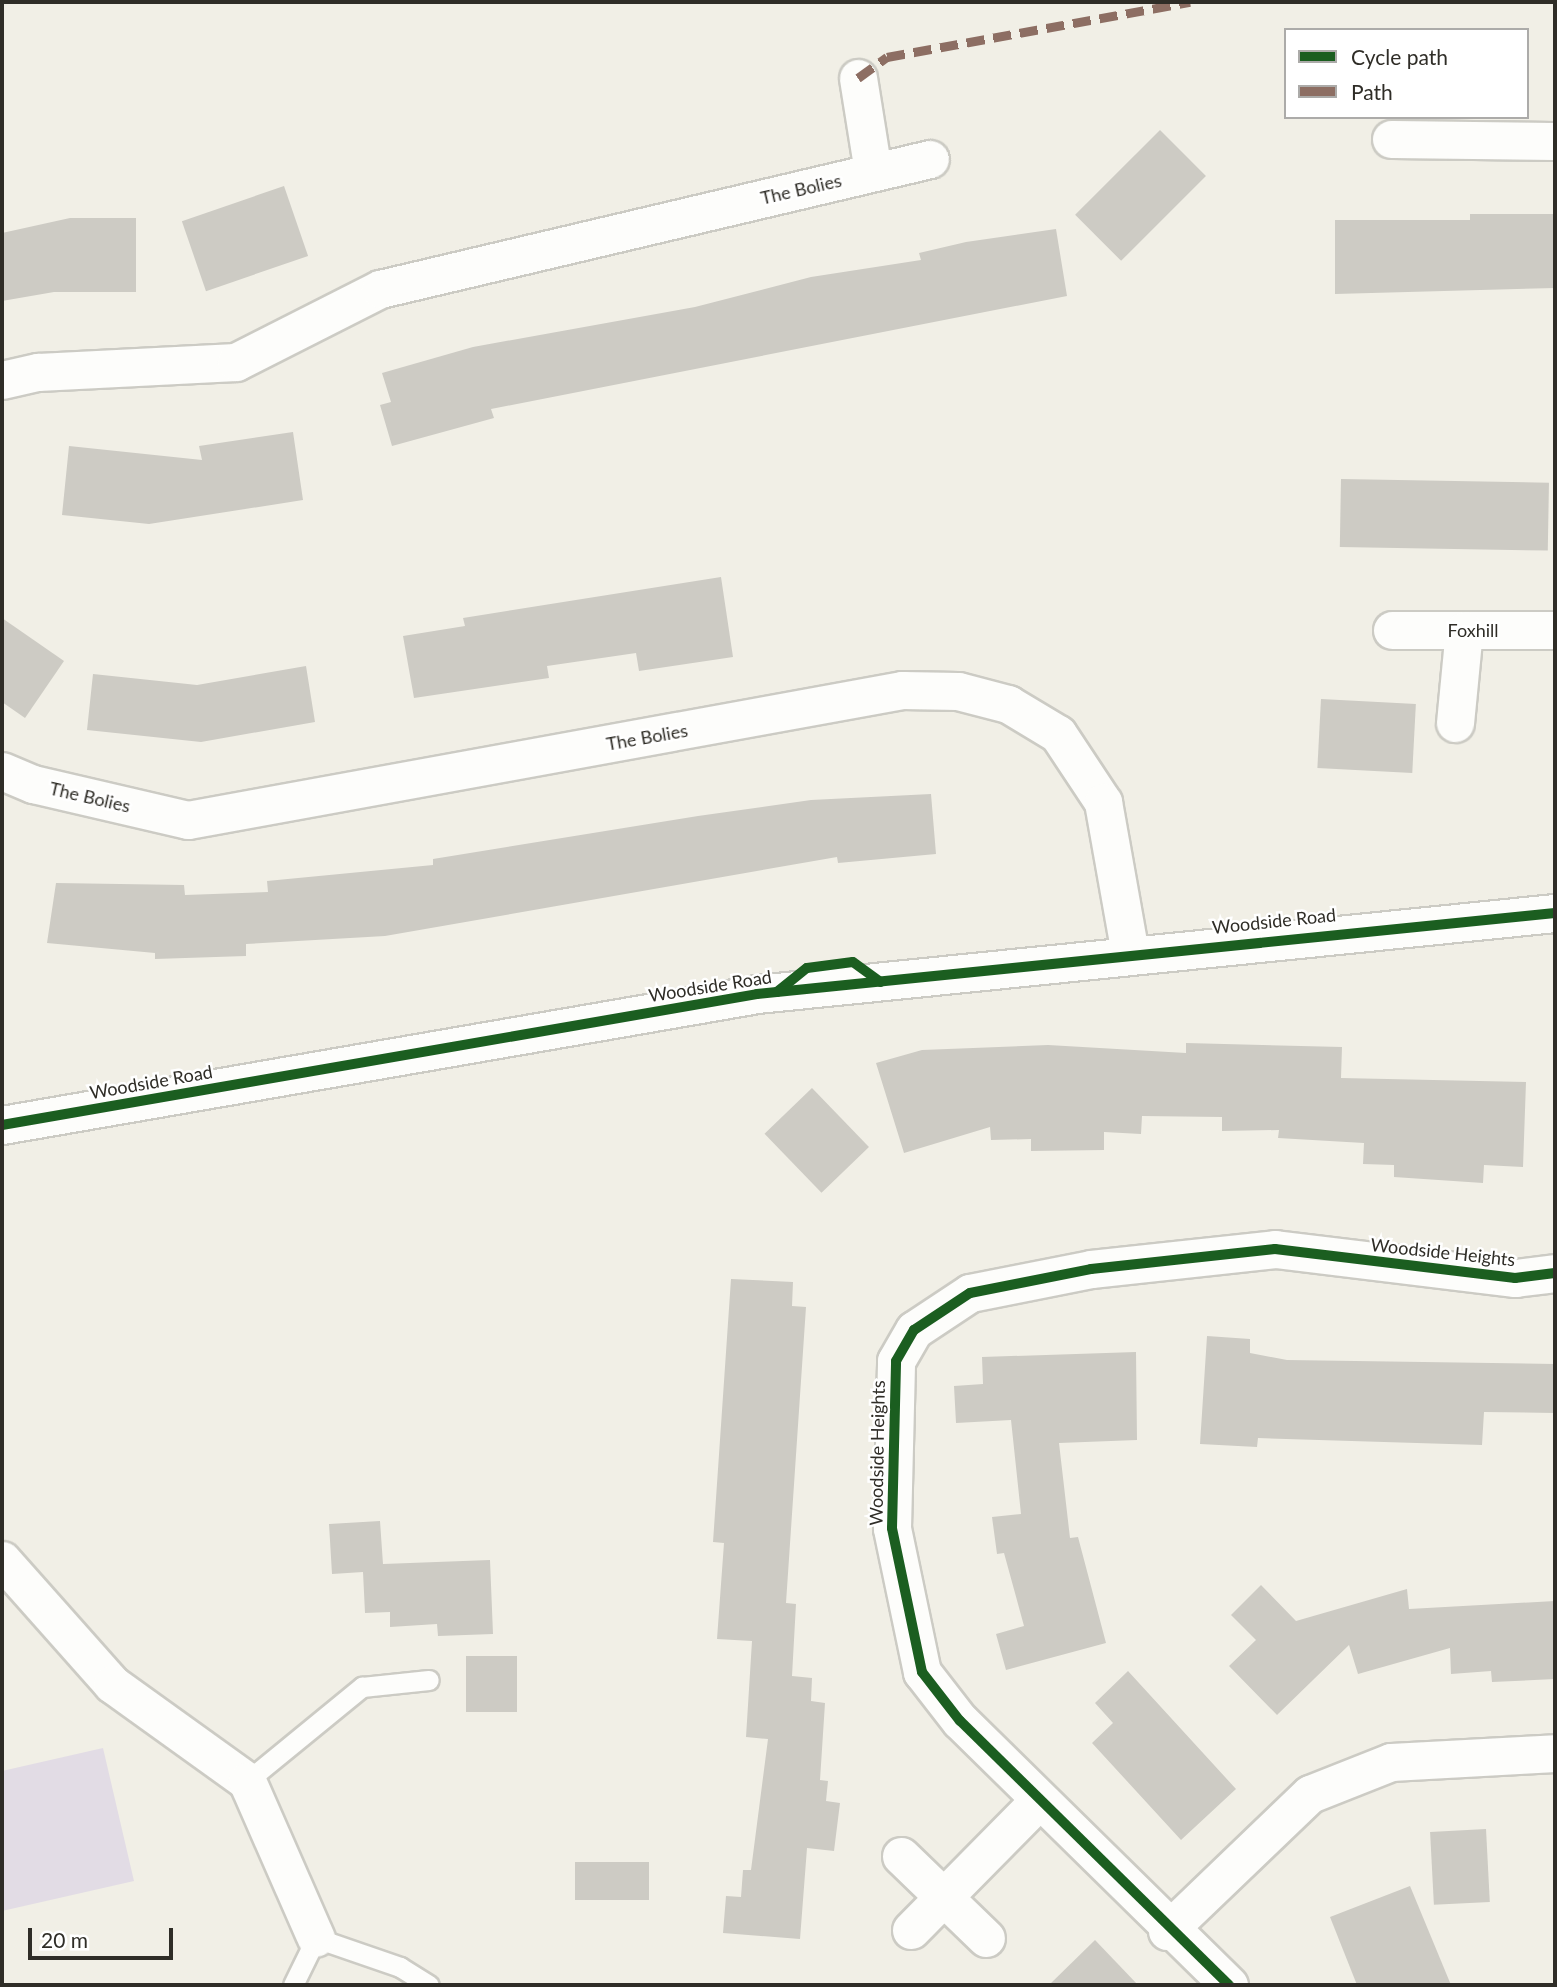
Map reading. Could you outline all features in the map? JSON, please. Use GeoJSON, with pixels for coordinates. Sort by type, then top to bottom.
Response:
{"type":"FeatureCollection","features":[{"type":"Feature","properties":{"kind":"street"},"geometry":{"type":"LineString","coordinates":[[858,78],[873,172]]}},
{"type":"Feature","properties":{"kind":"street"},"geometry":{"type":"LineString","coordinates":[[1391,139],[1434,126],[1555,141]]}},
{"type":"Feature","properties":{"kind":"street","name":"The Bolies"},"geometry":{"type":"LineString","coordinates":[[2,380],[38,372],[236,362],[380,289],[930,159]]}},
{"type":"Feature","properties":{"kind":"street","name":"Foxhill"},"geometry":{"type":"LineString","coordinates":[[1392,630],[1555,630]]}},
{"type":"Feature","properties":{"kind":"street"},"geometry":{"type":"LineString","coordinates":[[1455,723],[1464,630]]}},
{"type":"Feature","properties":{"kind":"street","name":"The Bolies"},"geometry":{"type":"LineString","coordinates":[[2,771],[33,784],[188,820],[902,690],[958,691],[1008,704],[1058,734],[1103,802],[1130,953]]}},
{"type":"Feature","properties":{"kind":"street","name":"Woodside Road"},"geometry":{"type":"LineString","coordinates":[[2,1125],[757,994],[1130,953],[1555,913]]}},
{"type":"Feature","properties":{"kind":"street","name":"Woodside Heights"},"geometry":{"type":"LineString","coordinates":[[1229,1985],[1167,1931],[1039,1800],[922,1672],[892,1528],[896,1361],[914,1330],[970,1293],[1091,1269],[1275,1249],[1515,1278],[1555,1273]]}},
{"type":"Feature","properties":{"kind":"street"},"geometry":{"type":"LineString","coordinates":[[2,1560],[111,1684],[247,1781],[316,1938]]}},
{"type":"Feature","properties":{"kind":"street"},"geometry":{"type":"LineString","coordinates":[[1167,1931],[1310,1794],[1391,1762],[1555,1753]]}},
{"type":"Feature","properties":{"kind":"street"},"geometry":{"type":"LineString","coordinates":[[911,1930],[1039,1800]]}},
{"type":"Feature","properties":{"kind":"street"},"geometry":{"type":"LineString","coordinates":[[901,1856],[986,1938]]}},
{"type":"Feature","properties":{"kind":"lane"},"geometry":{"type":"LineString","coordinates":[[247,1781],[362,1687],[429,1680]]}},
{"type":"Feature","properties":{"kind":"lane"},"geometry":{"type":"LineString","coordinates":[[293,1985],[316,1938],[400,1967],[429,1985]]}},
{"type":"Feature","properties":{"kind":"shaded area"},"geometry":{"type":"Polygon","coordinates":[[[103,1748],[134,1881],[2,1911],[2,1771],[103,1748]]]}},
{"type":"Feature","properties":{"kind":"building"},"geometry":{"type":"Polygon","coordinates":[[[1160,130],[1206,176],[1121,261],[1075,215],[1160,130]]]}},
{"type":"Feature","properties":{"kind":"building"},"geometry":{"type":"Polygon","coordinates":[[[284,186],[308,256],[206,291],[182,221],[284,186]]]}},
{"type":"Feature","properties":{"kind":"building"},"geometry":{"type":"Polygon","coordinates":[[[1470,214],[1555,214],[1555,288],[1335,294],[1335,220],[1470,220],[1470,214]]]}},
{"type":"Feature","properties":{"kind":"building"},"geometry":{"type":"Polygon","coordinates":[[[70,218],[136,218],[136,292],[54,292],[2,301],[2,233],[70,218]]]}},
{"type":"Feature","properties":{"kind":"building"},"geometry":{"type":"Polygon","coordinates":[[[1056,229],[1067,296],[491,409],[494,418],[392,446],[380,405],[391,402],[382,373],[473,347],[695,307],[811,277],[921,260],[919,253],[966,242],[1056,229]]]}},
{"type":"Feature","properties":{"kind":"building"},"geometry":{"type":"Polygon","coordinates":[[[293,432],[303,500],[149,524],[62,515],[69,446],[202,460],[199,446],[293,432]]]}},
{"type":"Feature","properties":{"kind":"building"},"geometry":{"type":"Polygon","coordinates":[[[1341,479],[1549,483],[1548,551],[1340,547],[1341,479]]]}},
{"type":"Feature","properties":{"kind":"building"},"geometry":{"type":"Polygon","coordinates":[[[721,577],[733,657],[639,671],[636,653],[547,666],[549,678],[414,698],[403,636],[465,626],[463,618],[721,577]]]}},
{"type":"Feature","properties":{"kind":"building"},"geometry":{"type":"Polygon","coordinates":[[[2,618],[64,661],[25,718],[2,702],[2,618]]]}},
{"type":"Feature","properties":{"kind":"building"},"geometry":{"type":"Polygon","coordinates":[[[306,666],[315,722],[201,742],[87,730],[93,674],[197,685],[306,666]]]}},
{"type":"Feature","properties":{"kind":"building"},"geometry":{"type":"Polygon","coordinates":[[[1321,699],[1416,704],[1412,773],[1317,768],[1321,699]]]}},
{"type":"Feature","properties":{"kind":"building"},"geometry":{"type":"Polygon","coordinates":[[[931,794],[936,854],[838,863],[837,857],[385,936],[246,944],[246,956],[155,959],[155,953],[47,943],[56,883],[184,885],[185,895],[268,892],[267,881],[433,865],[433,859],[698,816],[811,800],[931,794]]]}},
{"type":"Feature","properties":{"kind":"building"},"geometry":{"type":"Polygon","coordinates":[[[1186,1043],[1342,1047],[1341,1078],[1526,1082],[1523,1167],[1484,1165],[1483,1183],[1394,1177],[1394,1165],[1363,1164],[1364,1143],[1278,1138],[1279,1130],[1222,1131],[1222,1117],[1142,1116],[1141,1134],[1104,1132],[1104,1150],[1031,1151],[1031,1139],[991,1140],[990,1127],[904,1153],[876,1063],[922,1050],[1048,1045],[1186,1053],[1186,1043]]]}},
{"type":"Feature","properties":{"kind":"building"},"geometry":{"type":"Polygon","coordinates":[[[812,1088],[869,1147],[821,1193],[765,1134],[812,1088]]]}},
{"type":"Feature","properties":{"kind":"building"},"geometry":{"type":"Polygon","coordinates":[[[731,1279],[793,1282],[792,1306],[806,1307],[786,1603],[796,1604],[792,1676],[812,1678],[811,1701],[825,1703],[820,1780],[828,1781],[826,1801],[840,1803],[834,1851],[807,1848],[800,1939],[723,1933],[726,1896],[741,1897],[743,1870],[751,1870],[768,1739],[746,1737],[752,1641],[717,1639],[724,1543],[713,1542],[731,1279]]]}},
{"type":"Feature","properties":{"kind":"building"},"geometry":{"type":"Polygon","coordinates":[[[1207,1336],[1250,1339],[1250,1353],[1287,1360],[1555,1364],[1555,1413],[1484,1412],[1482,1445],[1258,1438],[1257,1447],[1200,1444],[1207,1336]]]}},
{"type":"Feature","properties":{"kind":"building"},"geometry":{"type":"Polygon","coordinates":[[[1136,1352],[1137,1440],[1059,1443],[1070,1538],[1078,1537],[1106,1643],[1006,1670],[996,1634],[1024,1626],[1004,1553],[997,1554],[992,1517],[1021,1514],[1011,1420],[956,1423],[954,1386],[983,1384],[982,1357],[1136,1352]]]}},
{"type":"Feature","properties":{"kind":"building"},"geometry":{"type":"Polygon","coordinates":[[[380,1521],[383,1564],[490,1560],[493,1634],[438,1636],[437,1624],[390,1627],[390,1612],[365,1613],[363,1572],[332,1574],[329,1524],[380,1521]]]}},
{"type":"Feature","properties":{"kind":"building"},"geometry":{"type":"Polygon","coordinates":[[[1261,1585],[1296,1621],[1407,1589],[1409,1609],[1555,1601],[1555,1679],[1492,1682],[1491,1671],[1451,1674],[1450,1648],[1358,1674],[1349,1645],[1277,1715],[1229,1666],[1256,1640],[1231,1615],[1261,1585]]]}},
{"type":"Feature","properties":{"kind":"building"},"geometry":{"type":"Polygon","coordinates":[[[466,1656],[517,1656],[517,1712],[466,1712],[466,1656]]]}},
{"type":"Feature","properties":{"kind":"building"},"geometry":{"type":"Polygon","coordinates":[[[1128,1671],[1236,1789],[1181,1840],[1092,1743],[1113,1723],[1095,1703],[1128,1671]]]}},
{"type":"Feature","properties":{"kind":"building"},"geometry":{"type":"Polygon","coordinates":[[[1486,1829],[1490,1902],[1434,1905],[1430,1832],[1486,1829]]]}},
{"type":"Feature","properties":{"kind":"building"},"geometry":{"type":"Polygon","coordinates":[[[575,1862],[649,1862],[649,1900],[575,1900],[575,1862]]]}},
{"type":"Feature","properties":{"kind":"building"},"geometry":{"type":"Polygon","coordinates":[[[1410,1886],[1451,1985],[1357,1985],[1330,1917],[1410,1886]]]}},
{"type":"Feature","properties":{"kind":"building"},"geometry":{"type":"Polygon","coordinates":[[[1095,1940],[1138,1985],[1049,1985],[1095,1940]]]}},
{"type":"Feature","properties":{"kind":"marked path"},"geometry":{"type":"LineString","coordinates":[[858,78],[887,57],[1190,2]]}},
{"type":"Feature","properties":{"kind":"cycle path"},"geometry":{"type":"LineString","coordinates":[[2,1125],[757,994],[1555,913]]}},
{"type":"Feature","properties":{"kind":"cycle path"},"geometry":{"type":"LineString","coordinates":[[777,992],[807,968],[853,962],[881,982]]}},
{"type":"Feature","properties":{"kind":"cycle path"},"geometry":{"type":"LineString","coordinates":[[1229,1985],[960,1721],[922,1672],[892,1528],[896,1361],[914,1330],[970,1293],[1091,1269],[1275,1249],[1515,1278],[1555,1273]]}}]}
